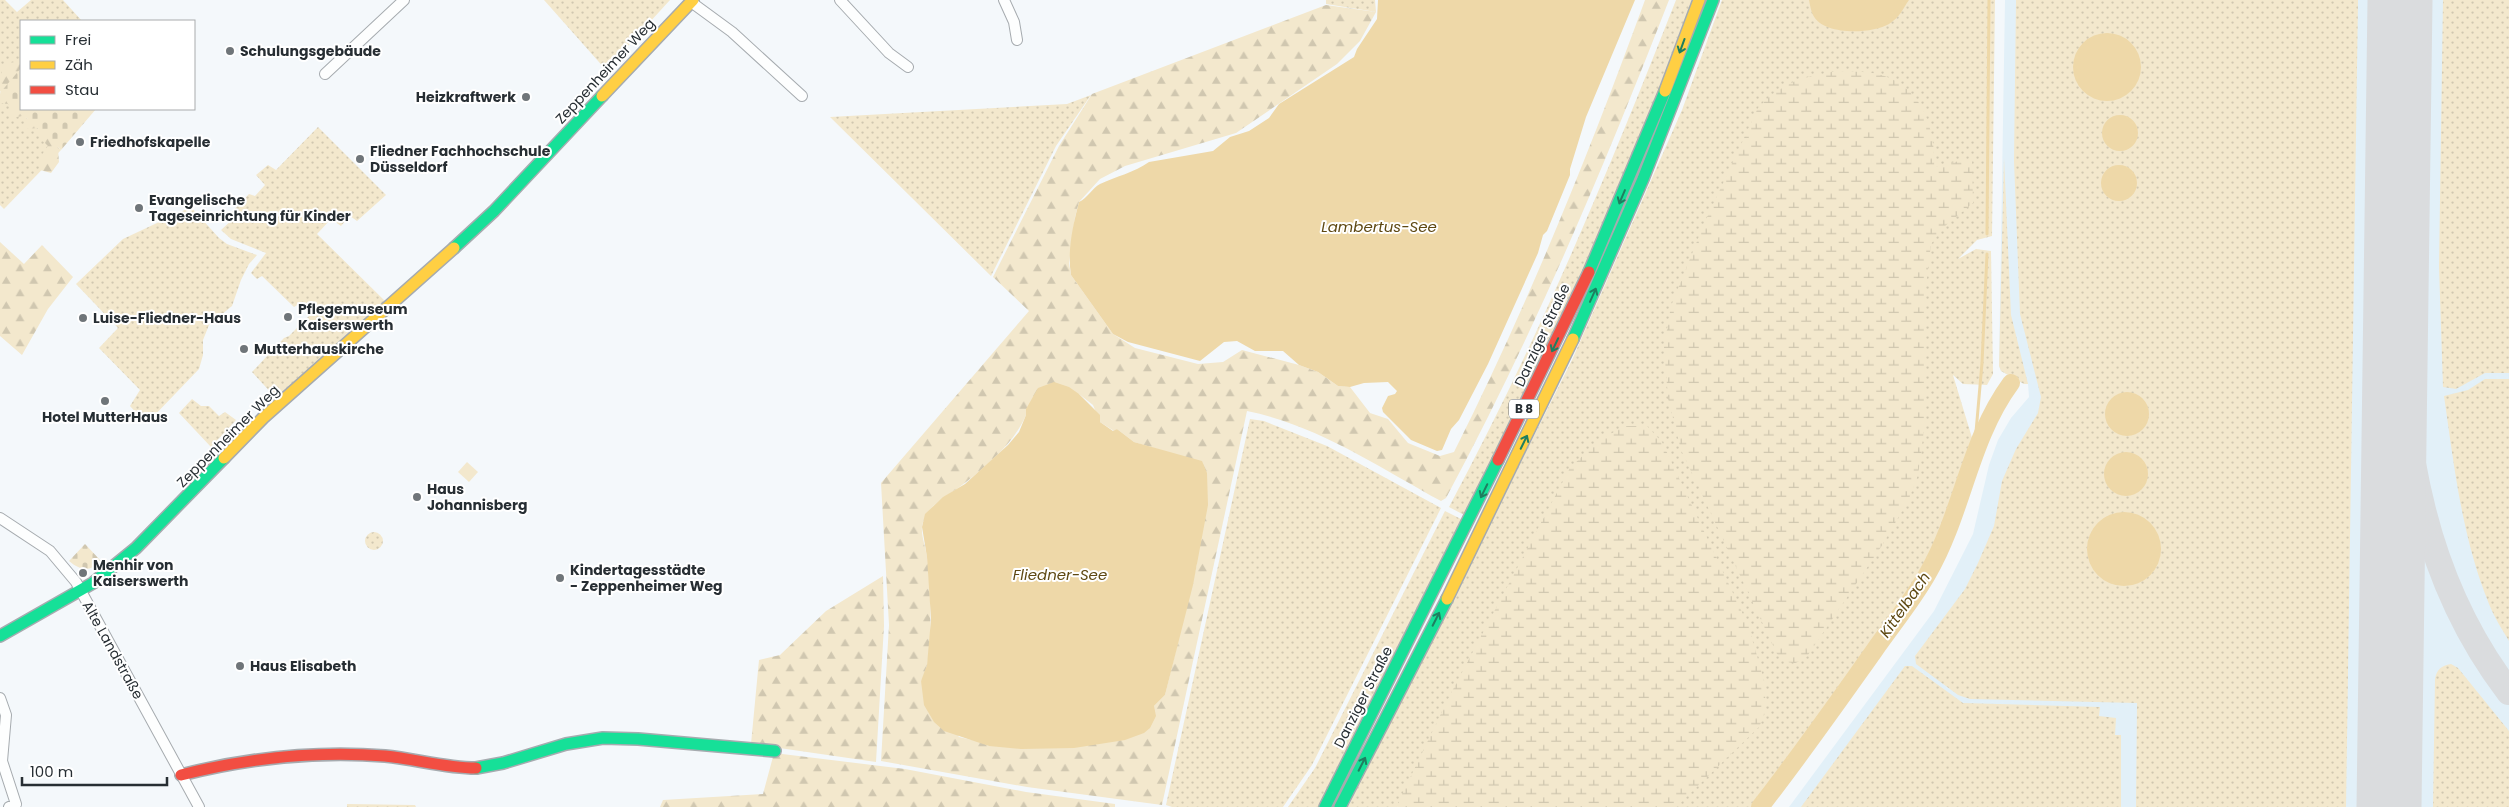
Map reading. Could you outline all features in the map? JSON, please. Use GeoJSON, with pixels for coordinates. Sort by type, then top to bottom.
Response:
{"type":"FeatureCollection","features":[{"type":"Feature","properties":{"kind":"main road","name":"Danziger Straße"},"geometry":{"type":"LineString","coordinates":[[1325,807],[1556,342],[1609,228],[1661,102],[1699,0]]}},
{"type":"Feature","properties":{"kind":"main road","name":"B 8"},"geometry":{"type":"LineString","coordinates":[[1340,807],[1566,357],[1674,107],[1714,0]]}},
{"type":"Feature","properties":{"kind":"main road","name":"Zeppenheimer Weg"},"geometry":{"type":"LineString","coordinates":[[0,636],[81,591],[136,548],[263,418],[399,299],[486,218],[691,1]]}},
{"type":"Feature","properties":{"kind":"main road"},"geometry":{"type":"LineString","coordinates":[[182,774],[211,767],[265,759],[336,756],[385,756],[444,766],[476,768],[507,764],[579,741],[613,737],[775,751]]}},
{"type":"Feature","properties":{"kind":"street"},"geometry":{"type":"LineString","coordinates":[[325,74],[404,0]]}},
{"type":"Feature","properties":{"kind":"street"},"geometry":{"type":"LineString","coordinates":[[840,0],[889,53],[908,67]]}},
{"type":"Feature","properties":{"kind":"street"},"geometry":{"type":"LineString","coordinates":[[1004,0],[1014,22],[1017,40]]}},
{"type":"Feature","properties":{"kind":"street"},"geometry":{"type":"LineString","coordinates":[[691,1],[732,32],[802,96]]}},
{"type":"Feature","properties":{"kind":"street","name":"Alte Landstraße"},"geometry":{"type":"LineString","coordinates":[[0,518],[50,551],[70,574],[199,807]]}},
{"type":"Feature","properties":{"kind":"street"},"geometry":{"type":"LineString","coordinates":[[0,698],[6,715],[2,761],[16,804],[8,807]]}},
{"type":"Feature","properties":{"kind":"shaded area"},"geometry":{"type":"Polygon","coordinates":[[[2005,0],[2509,0],[2509,807],[1789,807],[1934,611],[1973,534],[1989,465],[1998,440],[2011,418],[2029,397],[2028,384],[2024,384],[2001,371],[1999,366],[2005,0]]]}},
{"type":"Feature","properties":{"kind":"green space"},"geometry":{"type":"Polygon","coordinates":[[[0,0],[5,0],[17,12],[31,0],[63,0],[81,20],[20,20],[20,69],[0,92],[0,0]]]}},
{"type":"Feature","properties":{"kind":"green space"},"geometry":{"type":"Polygon","coordinates":[[[544,0],[670,0],[606,70],[544,0]]]}},
{"type":"Feature","properties":{"kind":"green space"},"geometry":{"type":"Polygon","coordinates":[[[1326,0],[1375,0],[1376,12],[1326,4],[1326,0]]]}},
{"type":"Feature","properties":{"kind":"green space"},"geometry":{"type":"Polygon","coordinates":[[[1645,0],[1669,0],[1565,253],[1508,377],[1446,498],[1441,501],[1371,461],[1298,426],[1273,417],[1247,411],[1162,805],[1027,787],[881,761],[889,625],[881,483],[1029,311],[993,277],[1059,146],[1092,94],[1326,5],[1376,12],[1360,41],[1337,64],[1236,133],[1125,166],[1100,179],[1079,202],[1075,217],[1069,263],[1071,275],[1113,334],[1135,348],[1198,364],[1223,362],[1242,350],[1299,365],[1318,372],[1338,386],[1350,387],[1370,413],[1388,419],[1408,443],[1440,456],[1454,452],[1507,341],[1556,229],[1645,0]],[[1079,394],[1026,415],[1015,435],[1001,452],[960,487],[933,506],[924,519],[922,531],[928,568],[930,640],[925,671],[921,681],[959,737],[981,742],[989,746],[1154,706],[1165,695],[1197,564],[1157,449],[1134,442],[1117,429],[1114,431],[1100,422],[1093,405],[1079,394]]]}},
{"type":"Feature","properties":{"kind":"green space"},"geometry":{"type":"Polygon","coordinates":[[[1676,0],[1694,0],[1605,225],[1466,516],[1449,507],[1542,320],[1624,129],[1676,0]]]}},
{"type":"Feature","properties":{"kind":"green space"},"geometry":{"type":"Polygon","coordinates":[[[1722,0],[1995,0],[1992,236],[1977,240],[1958,259],[1976,249],[1991,251],[1993,374],[1987,385],[1963,384],[1953,375],[1973,441],[1959,487],[1927,568],[1753,807],[1348,807],[1572,360],[1682,110],[1722,0]]]}},
{"type":"Feature","properties":{"kind":"green space"},"geometry":{"type":"Polygon","coordinates":[[[2016,0],[2358,0],[2346,807],[2136,807],[2137,703],[1970,699],[1958,695],[1916,664],[1915,656],[1965,589],[1978,563],[1994,526],[2002,481],[2016,449],[2038,413],[2041,397],[2020,314],[2014,161],[2016,0]]]}},
{"type":"Feature","properties":{"kind":"green space"},"geometry":{"type":"Polygon","coordinates":[[[2443,0],[2509,0],[2509,373],[2485,373],[2456,389],[2443,387],[2439,267],[2443,0]]]}},
{"type":"Feature","properties":{"kind":"green space"},"geometry":{"type":"Polygon","coordinates":[[[20,61],[19,110],[57,136],[59,162],[51,173],[40,170],[41,156],[48,146],[41,139],[38,128],[26,129],[23,127],[28,118],[22,116],[12,118],[9,113],[12,108],[8,104],[0,103],[2,68],[9,63],[20,61]]]}},
{"type":"Feature","properties":{"kind":"green space"},"geometry":{"type":"Polygon","coordinates":[[[20,69],[20,110],[95,110],[61,150],[0,93],[20,69]]]}},
{"type":"Feature","properties":{"kind":"green space"},"geometry":{"type":"Polygon","coordinates":[[[1838,71],[1877,74],[1892,79],[1904,87],[1914,97],[1928,122],[1934,152],[1934,167],[1972,158],[1973,203],[1945,226],[1931,244],[1925,295],[1924,430],[1918,475],[1908,501],[1881,547],[1808,655],[1803,660],[1795,663],[1786,662],[1777,654],[1681,450],[1668,398],[1664,347],[1671,306],[1704,224],[1758,108],[1785,86],[1804,78],[1838,71]]]}},
{"type":"Feature","properties":{"kind":"green space"},"geometry":{"type":"Polygon","coordinates":[[[0,93],[61,150],[4,209],[0,205],[0,93]]]}},
{"type":"Feature","properties":{"kind":"green space"},"geometry":{"type":"Polygon","coordinates":[[[1091,95],[1056,146],[991,276],[830,117],[1067,104],[1091,95]]]}},
{"type":"Feature","properties":{"kind":"green space"},"geometry":{"type":"Polygon","coordinates":[[[318,127],[386,195],[357,221],[350,216],[341,226],[331,219],[317,234],[386,302],[276,398],[252,372],[284,338],[289,336],[310,315],[299,304],[294,307],[262,276],[257,279],[251,273],[266,253],[231,239],[221,230],[234,218],[231,213],[249,194],[255,196],[265,185],[256,175],[268,165],[276,170],[318,127]]]}},
{"type":"Feature","properties":{"kind":"green space"},"geometry":{"type":"Polygon","coordinates":[[[2004,158],[2011,315],[2028,384],[2024,384],[2001,371],[1999,366],[2004,158]]]}},
{"type":"Feature","properties":{"kind":"green space"},"geometry":{"type":"Polygon","coordinates":[[[191,207],[219,238],[227,244],[257,255],[249,264],[241,280],[232,306],[209,325],[203,340],[203,355],[199,369],[151,419],[145,414],[141,418],[130,406],[140,390],[99,348],[118,328],[76,284],[123,239],[191,207]]]}},
{"type":"Feature","properties":{"kind":"green space"},"geometry":{"type":"Polygon","coordinates":[[[0,242],[24,264],[42,245],[73,277],[48,309],[22,355],[0,336],[0,242]]]}},
{"type":"Feature","properties":{"kind":"green space"},"geometry":{"type":"Polygon","coordinates":[[[2485,379],[2509,379],[2509,641],[2491,609],[2472,553],[2460,501],[2444,396],[2468,390],[2485,379]]]}},
{"type":"Feature","properties":{"kind":"green space"},"geometry":{"type":"Polygon","coordinates":[[[192,399],[201,406],[209,406],[219,416],[225,412],[236,420],[211,447],[179,413],[192,399]]]}},
{"type":"Feature","properties":{"kind":"green space"},"geometry":{"type":"Polygon","coordinates":[[[1250,419],[1264,421],[1327,446],[1441,508],[1312,765],[1283,807],[1172,807],[1166,805],[1250,419]]]}},
{"type":"Feature","properties":{"kind":"green space"},"geometry":{"type":"Polygon","coordinates":[[[1624,426],[1647,426],[1662,442],[1748,625],[1764,680],[1766,711],[1759,727],[1676,807],[1396,807],[1449,697],[1570,468],[1597,442],[1624,426]]]}},
{"type":"Feature","properties":{"kind":"green space"},"geometry":{"type":"Polygon","coordinates":[[[467,462],[478,472],[469,482],[458,472],[467,462]]]}},
{"type":"Feature","properties":{"kind":"green space"},"geometry":{"type":"Polygon","coordinates":[[[1445,511],[1463,520],[1318,807],[1288,807],[1315,768],[1445,511]]]}},
{"type":"Feature","properties":{"kind":"green space"},"geometry":{"type":"Polygon","coordinates":[[[370,532],[378,532],[383,537],[381,548],[370,550],[365,545],[365,537],[370,532]]]}},
{"type":"Feature","properties":{"kind":"green space"},"geometry":{"type":"Polygon","coordinates":[[[85,544],[101,561],[93,567],[85,569],[69,561],[85,544]]]}},
{"type":"Feature","properties":{"kind":"green space"},"geometry":{"type":"Polygon","coordinates":[[[883,576],[884,626],[876,762],[751,744],[759,660],[780,655],[826,611],[883,576]]]}},
{"type":"Feature","properties":{"kind":"green space"},"geometry":{"type":"Polygon","coordinates":[[[2451,664],[2458,668],[2509,731],[2509,807],[2433,807],[2435,679],[2440,668],[2451,664]]]}},
{"type":"Feature","properties":{"kind":"green space"},"geometry":{"type":"Polygon","coordinates":[[[1905,666],[1912,666],[1963,703],[2100,707],[2099,716],[2116,718],[2115,735],[2121,735],[2121,807],[1801,807],[1905,666]]]}},
{"type":"Feature","properties":{"kind":"green space"},"geometry":{"type":"Polygon","coordinates":[[[774,753],[905,769],[1026,792],[1115,804],[1115,807],[660,807],[663,800],[763,794],[774,753]]]}},
{"type":"Feature","properties":{"kind":"green space"},"geometry":{"type":"Polygon","coordinates":[[[347,804],[415,805],[416,807],[347,807],[347,804]]]}},
{"type":"Feature","properties":{"kind":"water","name":"Lambertus-See"},"geometry":{"type":"Polygon","coordinates":[[[1378,0],[1635,0],[1586,117],[1570,169],[1570,175],[1547,231],[1543,235],[1538,253],[1488,364],[1459,420],[1451,429],[1442,450],[1437,451],[1411,440],[1383,412],[1382,408],[1388,396],[1395,394],[1397,391],[1388,382],[1364,383],[1350,387],[1338,386],[1318,372],[1299,365],[1283,351],[1255,351],[1237,341],[1224,342],[1200,361],[1128,342],[1113,334],[1071,275],[1070,247],[1079,202],[1100,184],[1131,172],[1149,162],[1213,151],[1230,137],[1249,131],[1269,118],[1279,104],[1354,57],[1357,49],[1377,19],[1378,0]]]}},
{"type":"Feature","properties":{"kind":"water"},"geometry":{"type":"Polygon","coordinates":[[[1809,0],[1909,0],[1898,16],[1889,24],[1871,30],[1848,31],[1827,27],[1818,22],[1812,13],[1809,0]]]}},
{"type":"Feature","properties":{"kind":"water"},"geometry":{"type":"Polygon","coordinates":[[[2100,33],[2114,33],[2126,38],[2136,48],[2141,60],[2141,74],[2136,86],[2126,96],[2114,101],[2100,101],[2088,96],[2078,86],[2073,74],[2073,60],[2078,48],[2088,38],[2100,33]]]}},
{"type":"Feature","properties":{"kind":"water"},"geometry":{"type":"Polygon","coordinates":[[[2120,115],[2127,116],[2133,120],[2137,126],[2137,140],[2133,146],[2127,150],[2120,151],[2113,150],[2107,146],[2103,140],[2102,133],[2103,126],[2107,120],[2113,116],[2120,115]]]}},
{"type":"Feature","properties":{"kind":"water"},"geometry":{"type":"Polygon","coordinates":[[[2119,165],[2132,170],[2137,183],[2132,196],[2119,201],[2106,196],[2101,183],[2106,170],[2119,165]]]}},
{"type":"Feature","properties":{"kind":"water","name":"Fliedner-See"},"geometry":{"type":"Polygon","coordinates":[[[1054,382],[1069,387],[1079,394],[1100,415],[1100,422],[1113,431],[1117,429],[1134,442],[1202,461],[1207,473],[1208,505],[1193,585],[1165,695],[1154,706],[1156,716],[1150,728],[1144,733],[1125,740],[1074,748],[1021,749],[989,746],[944,731],[934,722],[924,705],[921,681],[927,665],[931,619],[927,557],[922,527],[925,514],[943,497],[965,484],[1008,445],[1019,432],[1026,415],[1026,409],[1038,388],[1054,382]]]}},
{"type":"Feature","properties":{"kind":"water"},"geometry":{"type":"Polygon","coordinates":[[[2131,392],[2143,398],[2148,405],[2148,423],[2143,430],[2136,435],[2123,436],[2111,430],[2106,423],[2105,410],[2111,398],[2118,393],[2131,392]]]}},
{"type":"Feature","properties":{"kind":"water"},"geometry":{"type":"Polygon","coordinates":[[[2130,452],[2142,458],[2147,466],[2147,482],[2142,490],[2134,495],[2122,496],[2110,490],[2105,482],[2104,470],[2110,458],[2118,453],[2130,452]]]}},
{"type":"Feature","properties":{"kind":"water"},"geometry":{"type":"Polygon","coordinates":[[[2124,512],[2138,515],[2150,523],[2158,535],[2161,549],[2158,563],[2150,575],[2138,583],[2124,586],[2110,583],[2098,575],[2090,563],[2087,549],[2090,535],[2098,523],[2110,515],[2124,512]]]}},
{"type":"Feature","properties":{"kind":"waterway"},"geometry":{"type":"LineString","coordinates":[[1987,234],[1989,0]]}},
{"type":"Feature","properties":{"kind":"waterway"},"geometry":{"type":"LineString","coordinates":[[1977,443],[1976,432],[1982,363],[1987,254]]}},
{"type":"Feature","properties":{"kind":"waterway","name":"Kittelbach"},"geometry":{"type":"LineString","coordinates":[[1760,807],[1909,603],[1928,573],[1950,526],[1985,428],[2011,383]]}},
{"type":"Feature","properties":{"kind":"taxiway"},"geometry":{"type":"LineString","coordinates":[[2396,309],[2405,411],[2413,461],[2423,509],[2437,557],[2455,603],[2479,648],[2509,692]]}},
{"type":"Feature","properties":{"kind":"runway"},"geometry":{"type":"LineString","coordinates":[[2389,807],[2400,0]]}},
{"type":"Feature","properties":{"kind":"traffic: fast"},"geometry":{"type":"LineString","coordinates":[[1573,339],[1643,179],[1713,0]]}},
{"type":"Feature","properties":{"kind":"traffic: fast"},"geometry":{"type":"LineString","coordinates":[[1589,272],[1665,91]]}},
{"type":"Feature","properties":{"kind":"traffic: fast"},"geometry":{"type":"LineString","coordinates":[[454,248],[494,211],[602,96]]}},
{"type":"Feature","properties":{"kind":"traffic: fast"},"geometry":{"type":"LineString","coordinates":[[0,636],[93,583],[136,548],[224,458]]}},
{"type":"Feature","properties":{"kind":"traffic: fast"},"geometry":{"type":"LineString","coordinates":[[1325,807],[1498,460]]}},
{"type":"Feature","properties":{"kind":"traffic: fast"},"geometry":{"type":"LineString","coordinates":[[1340,807],[1447,599]]}},
{"type":"Feature","properties":{"kind":"traffic: fast"},"geometry":{"type":"LineString","coordinates":[[476,768],[503,763],[566,744],[603,738],[638,739],[775,751]]}},
{"type":"Feature","properties":{"kind":"traffic: slow"},"geometry":{"type":"LineString","coordinates":[[602,96],[693,0]]}},
{"type":"Feature","properties":{"kind":"traffic: slow"},"geometry":{"type":"LineString","coordinates":[[1665,91],[1699,0]]}},
{"type":"Feature","properties":{"kind":"traffic: slow"},"geometry":{"type":"LineString","coordinates":[[224,458],[263,418],[454,248]]}},
{"type":"Feature","properties":{"kind":"traffic: slow"},"geometry":{"type":"LineString","coordinates":[[1447,599],[1573,339]]}},
{"type":"Feature","properties":{"kind":"traffic: jam"},"geometry":{"type":"LineString","coordinates":[[1498,460],[1589,272]]}},
{"type":"Feature","properties":{"kind":"traffic: jam"},"geometry":{"type":"LineString","coordinates":[[181,775],[257,760],[334,754],[385,756],[453,767],[476,768]]}},
{"type":"Feature","properties":{"kind":"place","name":"Schulungsgebäude"},"geometry":{"type":"Point","coordinates":[230,51]}},
{"type":"Feature","properties":{"kind":"place","name":"Heizkraftwerk"},"geometry":{"type":"Point","coordinates":[526,97]}},
{"type":"Feature","properties":{"kind":"place","name":"Friedhofskapelle"},"geometry":{"type":"Point","coordinates":[80,142]}},
{"type":"Feature","properties":{"kind":"place","name":"Fliedner Fachhochschule Düsseldorf"},"geometry":{"type":"Point","coordinates":[360,159]}},
{"type":"Feature","properties":{"kind":"place","name":"Evangelische Tageseinrichtung für Kinder"},"geometry":{"type":"Point","coordinates":[139,208]}},
{"type":"Feature","properties":{"kind":"place","name":"Pflegemuseum Kaiserswerth"},"geometry":{"type":"Point","coordinates":[288,317]}},
{"type":"Feature","properties":{"kind":"place","name":"Luise-Fliedner-Haus"},"geometry":{"type":"Point","coordinates":[83,318]}},
{"type":"Feature","properties":{"kind":"place","name":"Mutterhauskirche"},"geometry":{"type":"Point","coordinates":[244,349]}},
{"type":"Feature","properties":{"kind":"place","name":"Hotel MutterHaus"},"geometry":{"type":"Point","coordinates":[105,401]}},
{"type":"Feature","properties":{"kind":"place","name":"Haus Johannisberg"},"geometry":{"type":"Point","coordinates":[417,497]}},
{"type":"Feature","properties":{"kind":"place","name":"Menhir von Kaiserswerth"},"geometry":{"type":"Point","coordinates":[83,573]}},
{"type":"Feature","properties":{"kind":"place","name":"Kindertagesstädte - Zeppenheimer Weg"},"geometry":{"type":"Point","coordinates":[560,578]}},
{"type":"Feature","properties":{"kind":"place","name":"Haus Elisabeth"},"geometry":{"type":"Point","coordinates":[240,666]}}]}
